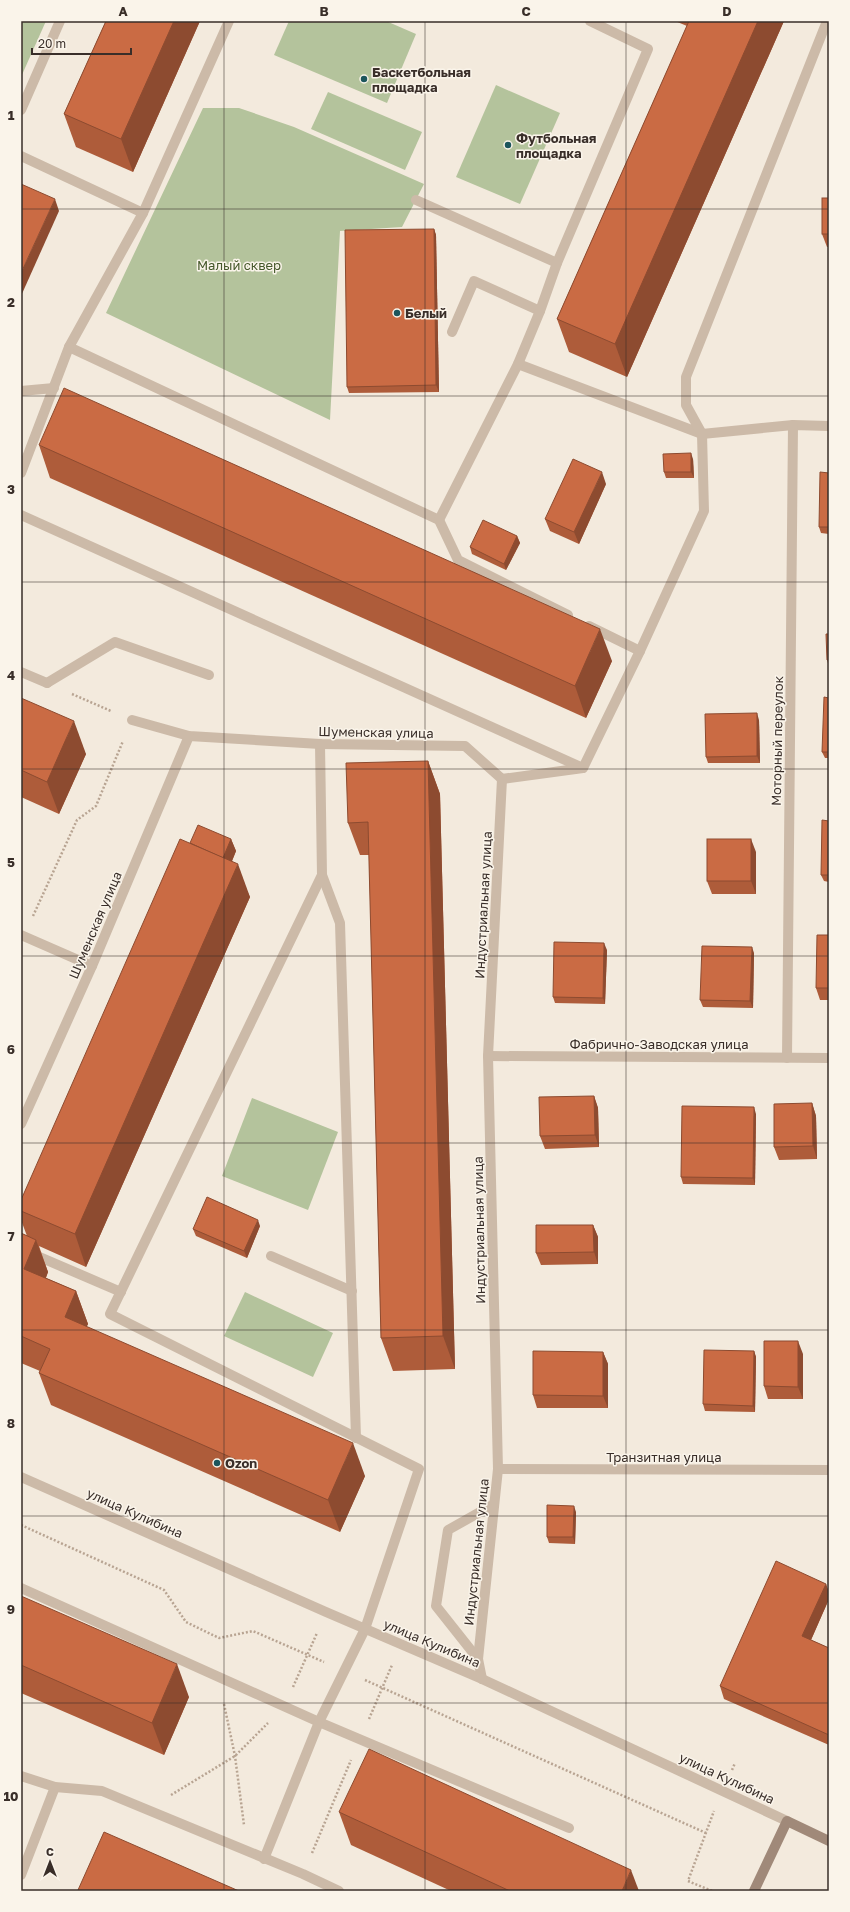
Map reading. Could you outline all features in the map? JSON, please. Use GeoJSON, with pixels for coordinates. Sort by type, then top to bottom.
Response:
{"type":"FeatureCollection","features":[{"type":"Feature","properties":{"kind":"street"},"geometry":{"type":"LineString","coordinates":[[21,110],[60,21]]}},
{"type":"Feature","properties":{"kind":"street"},"geometry":{"type":"LineString","coordinates":[[21,473],[69,348],[143,214],[229,21]]}},
{"type":"Feature","properties":{"kind":"street"},"geometry":{"type":"LineString","coordinates":[[439,520],[518,364],[540,311],[557,263],[648,49],[590,21]]}},
{"type":"Feature","properties":{"kind":"street"},"geometry":{"type":"LineString","coordinates":[[583,768],[640,651],[704,511],[702,434],[686,405],[686,377],[827,21]]}},
{"type":"Feature","properties":{"kind":"street"},"geometry":{"type":"LineString","coordinates":[[21,156],[143,214]]}},
{"type":"Feature","properties":{"kind":"street"},"geometry":{"type":"LineString","coordinates":[[416,200],[557,263]]}},
{"type":"Feature","properties":{"kind":"street"},"geometry":{"type":"LineString","coordinates":[[452,332],[474,281],[540,311]]}},
{"type":"Feature","properties":{"kind":"street"},"geometry":{"type":"LineString","coordinates":[[69,348],[439,520],[458,560],[640,651]]}},
{"type":"Feature","properties":{"kind":"street"},"geometry":{"type":"LineString","coordinates":[[518,364],[702,434],[793,425],[829,426]]}},
{"type":"Feature","properties":{"kind":"street"},"geometry":{"type":"LineString","coordinates":[[21,391],[54,388]]}},
{"type":"Feature","properties":{"kind":"street","name":"Моторный переулок"},"geometry":{"type":"LineString","coordinates":[[787,1058],[793,425]]}},
{"type":"Feature","properties":{"kind":"street"},"geometry":{"type":"LineString","coordinates":[[21,515],[583,768]]}},
{"type":"Feature","properties":{"kind":"street"},"geometry":{"type":"LineString","coordinates":[[21,672],[47,683],[115,642],[209,675]]}},
{"type":"Feature","properties":{"kind":"street","name":"Шуменская улица"},"geometry":{"type":"LineString","coordinates":[[132,720],[189,736],[320,744],[465,746],[502,779]]}},
{"type":"Feature","properties":{"kind":"street","name":"Шуменская улица"},"geometry":{"type":"LineString","coordinates":[[21,1124],[92,966],[189,736]]}},
{"type":"Feature","properties":{"kind":"street"},"geometry":{"type":"LineString","coordinates":[[320,744],[322,875],[340,923],[356,1438]]}},
{"type":"Feature","properties":{"kind":"street"},"geometry":{"type":"LineString","coordinates":[[502,779],[583,768]]}},
{"type":"Feature","properties":{"kind":"street","name":"Индустриальная улица"},"geometry":{"type":"LineString","coordinates":[[482,1679],[478,1659],[498,1469],[488,1056],[502,779]]}},
{"type":"Feature","properties":{"kind":"street"},"geometry":{"type":"LineString","coordinates":[[264,1859],[319,1722],[365,1629],[419,1469],[110,1314],[322,875]]}},
{"type":"Feature","properties":{"kind":"street"},"geometry":{"type":"LineString","coordinates":[[22,936],[92,966]]}},
{"type":"Feature","properties":{"kind":"street","name":"Фабрично-Заводская улица"},"geometry":{"type":"LineString","coordinates":[[488,1056],[829,1058]]}},
{"type":"Feature","properties":{"kind":"street"},"geometry":{"type":"LineString","coordinates":[[21,1249],[121,1292]]}},
{"type":"Feature","properties":{"kind":"street"},"geometry":{"type":"LineString","coordinates":[[270,1256],[352,1291]]}},
{"type":"Feature","properties":{"kind":"street","name":"Транзитная улица"},"geometry":{"type":"LineString","coordinates":[[498,1469],[829,1470]]}},
{"type":"Feature","properties":{"kind":"street","name":"улица Кулибина"},"geometry":{"type":"LineString","coordinates":[[21,1477],[326,1612],[482,1679],[829,1841]]}},
{"type":"Feature","properties":{"kind":"street"},"geometry":{"type":"LineString","coordinates":[[478,1659],[436,1606],[448,1530],[494,1504]]}},
{"type":"Feature","properties":{"kind":"street"},"geometry":{"type":"LineString","coordinates":[[21,1588],[319,1722],[569,1828]]}},
{"type":"Feature","properties":{"kind":"street"},"geometry":{"type":"LineString","coordinates":[[21,1776],[55,1787],[102,1792],[148,1809],[339,1891]]}},
{"type":"Feature","properties":{"kind":"street"},"geometry":{"type":"LineString","coordinates":[[21,1874],[55,1787]]}},
{"type":"Feature","properties":{"kind":"street"},"geometry":{"type":"LineString","coordinates":[[754,1891],[787,1821]]}},
{"type":"Feature","properties":{"kind":"path"},"geometry":{"type":"LineString","coordinates":[[22,936],[77,820],[96,806],[132,720],[47,683]]}},
{"type":"Feature","properties":{"kind":"path"},"geometry":{"type":"LineString","coordinates":[[148,1809],[234,1756],[284,1706],[326,1612]]}},
{"type":"Feature","properties":{"kind":"path"},"geometry":{"type":"LineString","coordinates":[[219,1678],[234,1756],[243,1824],[264,1859]]}},
{"type":"Feature","properties":{"kind":"path"},"geometry":{"type":"LineString","coordinates":[[712,1891],[688,1881],[722,1790],[735,1763]]}},
{"type":"Feature","properties":{"kind":"green space"},"geometry":{"type":"Polygon","coordinates":[[[21,21],[46,21],[21,77],[21,21]]]}},
{"type":"Feature","properties":{"kind":"green space","name":"Баскетбольная площадка"},"geometry":{"type":"Polygon","coordinates":[[[289,21],[386,21],[416,34],[387,103],[274,55],[289,21]]]}},
{"type":"Feature","properties":{"kind":"green space","name":"Футбольная площадка"},"geometry":{"type":"Polygon","coordinates":[[[496,85],[560,113],[520,204],[456,177],[496,85]]]}},
{"type":"Feature","properties":{"kind":"green space"},"geometry":{"type":"Polygon","coordinates":[[[328,92],[422,132],[405,170],[311,129],[328,92]]]}},
{"type":"Feature","properties":{"kind":"green space","name":"Малый сквер"},"geometry":{"type":"Polygon","coordinates":[[[203,108],[239,108],[294,127],[424,184],[402,227],[340,231],[330,420],[106,313],[203,108]]]}},
{"type":"Feature","properties":{"kind":"green space"},"geometry":{"type":"Polygon","coordinates":[[[252,1098],[338,1132],[308,1210],[222,1176],[252,1098]]]}},
{"type":"Feature","properties":{"kind":"green space"},"geometry":{"type":"Polygon","coordinates":[[[245,1292],[333,1333],[313,1377],[224,1336],[245,1292]]]}},
{"type":"Feature","properties":{"kind":"building"},"geometry":{"type":"Polygon","coordinates":[[[106,21],[174,21],[121,139],[64,114],[106,21]]]}},
{"type":"Feature","properties":{"kind":"building"},"geometry":{"type":"Polygon","coordinates":[[[689,21],[758,21],[615,344],[557,319],[689,21]]]}},
{"type":"Feature","properties":{"kind":"building"},"geometry":{"type":"Polygon","coordinates":[[[21,184],[55,199],[21,273],[21,184]]]}},
{"type":"Feature","properties":{"kind":"building"},"geometry":{"type":"Polygon","coordinates":[[[822,198],[829,198],[829,234],[822,234],[822,198]]]}},
{"type":"Feature","properties":{"kind":"building"},"geometry":{"type":"Polygon","coordinates":[[[434,229],[436,385],[347,387],[345,230],[434,229]]]}},
{"type":"Feature","properties":{"kind":"building"},"geometry":{"type":"Polygon","coordinates":[[[64,388],[600,629],[575,686],[39,445],[64,388]]]}},
{"type":"Feature","properties":{"kind":"building"},"geometry":{"type":"Polygon","coordinates":[[[691,453],[691,472],[664,472],[663,454],[691,453]]]}},
{"type":"Feature","properties":{"kind":"building"},"geometry":{"type":"Polygon","coordinates":[[[573,459],[602,472],[574,532],[545,519],[573,459]]]}},
{"type":"Feature","properties":{"kind":"building"},"geometry":{"type":"Polygon","coordinates":[[[820,472],[829,473],[829,527],[819,527],[820,472]]]}},
{"type":"Feature","properties":{"kind":"building"},"geometry":{"type":"Polygon","coordinates":[[[483,520],[517,536],[504,564],[470,547],[483,520]]]}},
{"type":"Feature","properties":{"kind":"building"},"geometry":{"type":"Polygon","coordinates":[[[826,634],[829,634],[829,660],[827,660],[826,634]]]}},
{"type":"Feature","properties":{"kind":"building"},"geometry":{"type":"Polygon","coordinates":[[[824,697],[829,698],[829,752],[822,752],[824,697]]]}},
{"type":"Feature","properties":{"kind":"building"},"geometry":{"type":"Polygon","coordinates":[[[21,698],[74,721],[47,782],[21,770],[21,698]]]}},
{"type":"Feature","properties":{"kind":"building"},"geometry":{"type":"Polygon","coordinates":[[[757,713],[757,756],[706,757],[705,714],[757,713]]]}},
{"type":"Feature","properties":{"kind":"building"},"geometry":{"type":"Polygon","coordinates":[[[428,761],[443,1336],[381,1338],[368,822],[348,823],[346,763],[428,761]]]}},
{"type":"Feature","properties":{"kind":"building"},"geometry":{"type":"Polygon","coordinates":[[[822,820],[829,821],[829,875],[821,875],[822,820]]]}},
{"type":"Feature","properties":{"kind":"building"},"geometry":{"type":"Polygon","coordinates":[[[198,825],[231,839],[223,858],[190,843],[198,825]]]}},
{"type":"Feature","properties":{"kind":"building"},"geometry":{"type":"Polygon","coordinates":[[[180,839],[238,864],[75,1234],[21,1211],[21,1200],[180,839]]]}},
{"type":"Feature","properties":{"kind":"building"},"geometry":{"type":"Polygon","coordinates":[[[707,839],[751,839],[751,881],[707,881],[707,839]]]}},
{"type":"Feature","properties":{"kind":"building"},"geometry":{"type":"Polygon","coordinates":[[[817,935],[829,935],[829,988],[816,988],[817,935]]]}},
{"type":"Feature","properties":{"kind":"building"},"geometry":{"type":"Polygon","coordinates":[[[554,942],[604,943],[603,998],[553,997],[554,942]]]}},
{"type":"Feature","properties":{"kind":"building"},"geometry":{"type":"Polygon","coordinates":[[[702,946],[752,947],[750,1001],[700,1000],[702,946]]]}},
{"type":"Feature","properties":{"kind":"building"},"geometry":{"type":"Polygon","coordinates":[[[594,1096],[595,1135],[540,1136],[539,1097],[594,1096]]]}},
{"type":"Feature","properties":{"kind":"building"},"geometry":{"type":"Polygon","coordinates":[[[812,1103],[813,1146],[774,1147],[774,1104],[812,1103]]]}},
{"type":"Feature","properties":{"kind":"building"},"geometry":{"type":"Polygon","coordinates":[[[682,1106],[754,1107],[753,1178],[681,1177],[682,1106]]]}},
{"type":"Feature","properties":{"kind":"building"},"geometry":{"type":"Polygon","coordinates":[[[207,1197],[258,1220],[244,1251],[193,1229],[207,1197]]]}},
{"type":"Feature","properties":{"kind":"building"},"geometry":{"type":"Polygon","coordinates":[[[536,1225],[593,1225],[594,1252],[536,1253],[536,1225]]]}},
{"type":"Feature","properties":{"kind":"building"},"geometry":{"type":"Polygon","coordinates":[[[21,1233],[36,1240],[24,1269],[76,1291],[65,1317],[353,1443],[328,1500],[39,1373],[50,1349],[21,1336],[21,1233]]]}},
{"type":"Feature","properties":{"kind":"building"},"geometry":{"type":"Polygon","coordinates":[[[764,1341],[798,1341],[798,1387],[764,1386],[764,1341]]]}},
{"type":"Feature","properties":{"kind":"building"},"geometry":{"type":"Polygon","coordinates":[[[704,1350],[754,1351],[753,1406],[703,1404],[704,1350]]]}},
{"type":"Feature","properties":{"kind":"building"},"geometry":{"type":"Polygon","coordinates":[[[533,1351],[603,1352],[603,1396],[533,1395],[533,1351]]]}},
{"type":"Feature","properties":{"kind":"building"},"geometry":{"type":"Polygon","coordinates":[[[547,1505],[574,1506],[573,1537],[547,1537],[547,1505]]]}},
{"type":"Feature","properties":{"kind":"building"},"geometry":{"type":"Polygon","coordinates":[[[776,1561],[826,1584],[802,1636],[829,1648],[829,1735],[720,1686],[776,1561]]]}},
{"type":"Feature","properties":{"kind":"building"},"geometry":{"type":"Polygon","coordinates":[[[21,1596],[177,1664],[152,1723],[21,1665],[21,1596]]]}},
{"type":"Feature","properties":{"kind":"building"},"geometry":{"type":"Polygon","coordinates":[[[369,1749],[631,1870],[622,1891],[510,1891],[339,1812],[369,1749]]]}},
{"type":"Feature","properties":{"kind":"building"},"geometry":{"type":"Polygon","coordinates":[[[104,1832],[239,1891],[80,1891],[78,1890],[104,1832]]]}},
{"type":"Feature","properties":{"kind":"place","name":"Баскетбольная площадка"},"geometry":{"type":"Point","coordinates":[364,79]}},
{"type":"Feature","properties":{"kind":"place","name":"Футбольная площадка"},"geometry":{"type":"Point","coordinates":[508,145]}},
{"type":"Feature","properties":{"kind":"place","name":"Белый"},"geometry":{"type":"Point","coordinates":[397,313]}},
{"type":"Feature","properties":{"kind":"place","name":"Ozon"},"geometry":{"type":"Point","coordinates":[217,1463]}}]}
